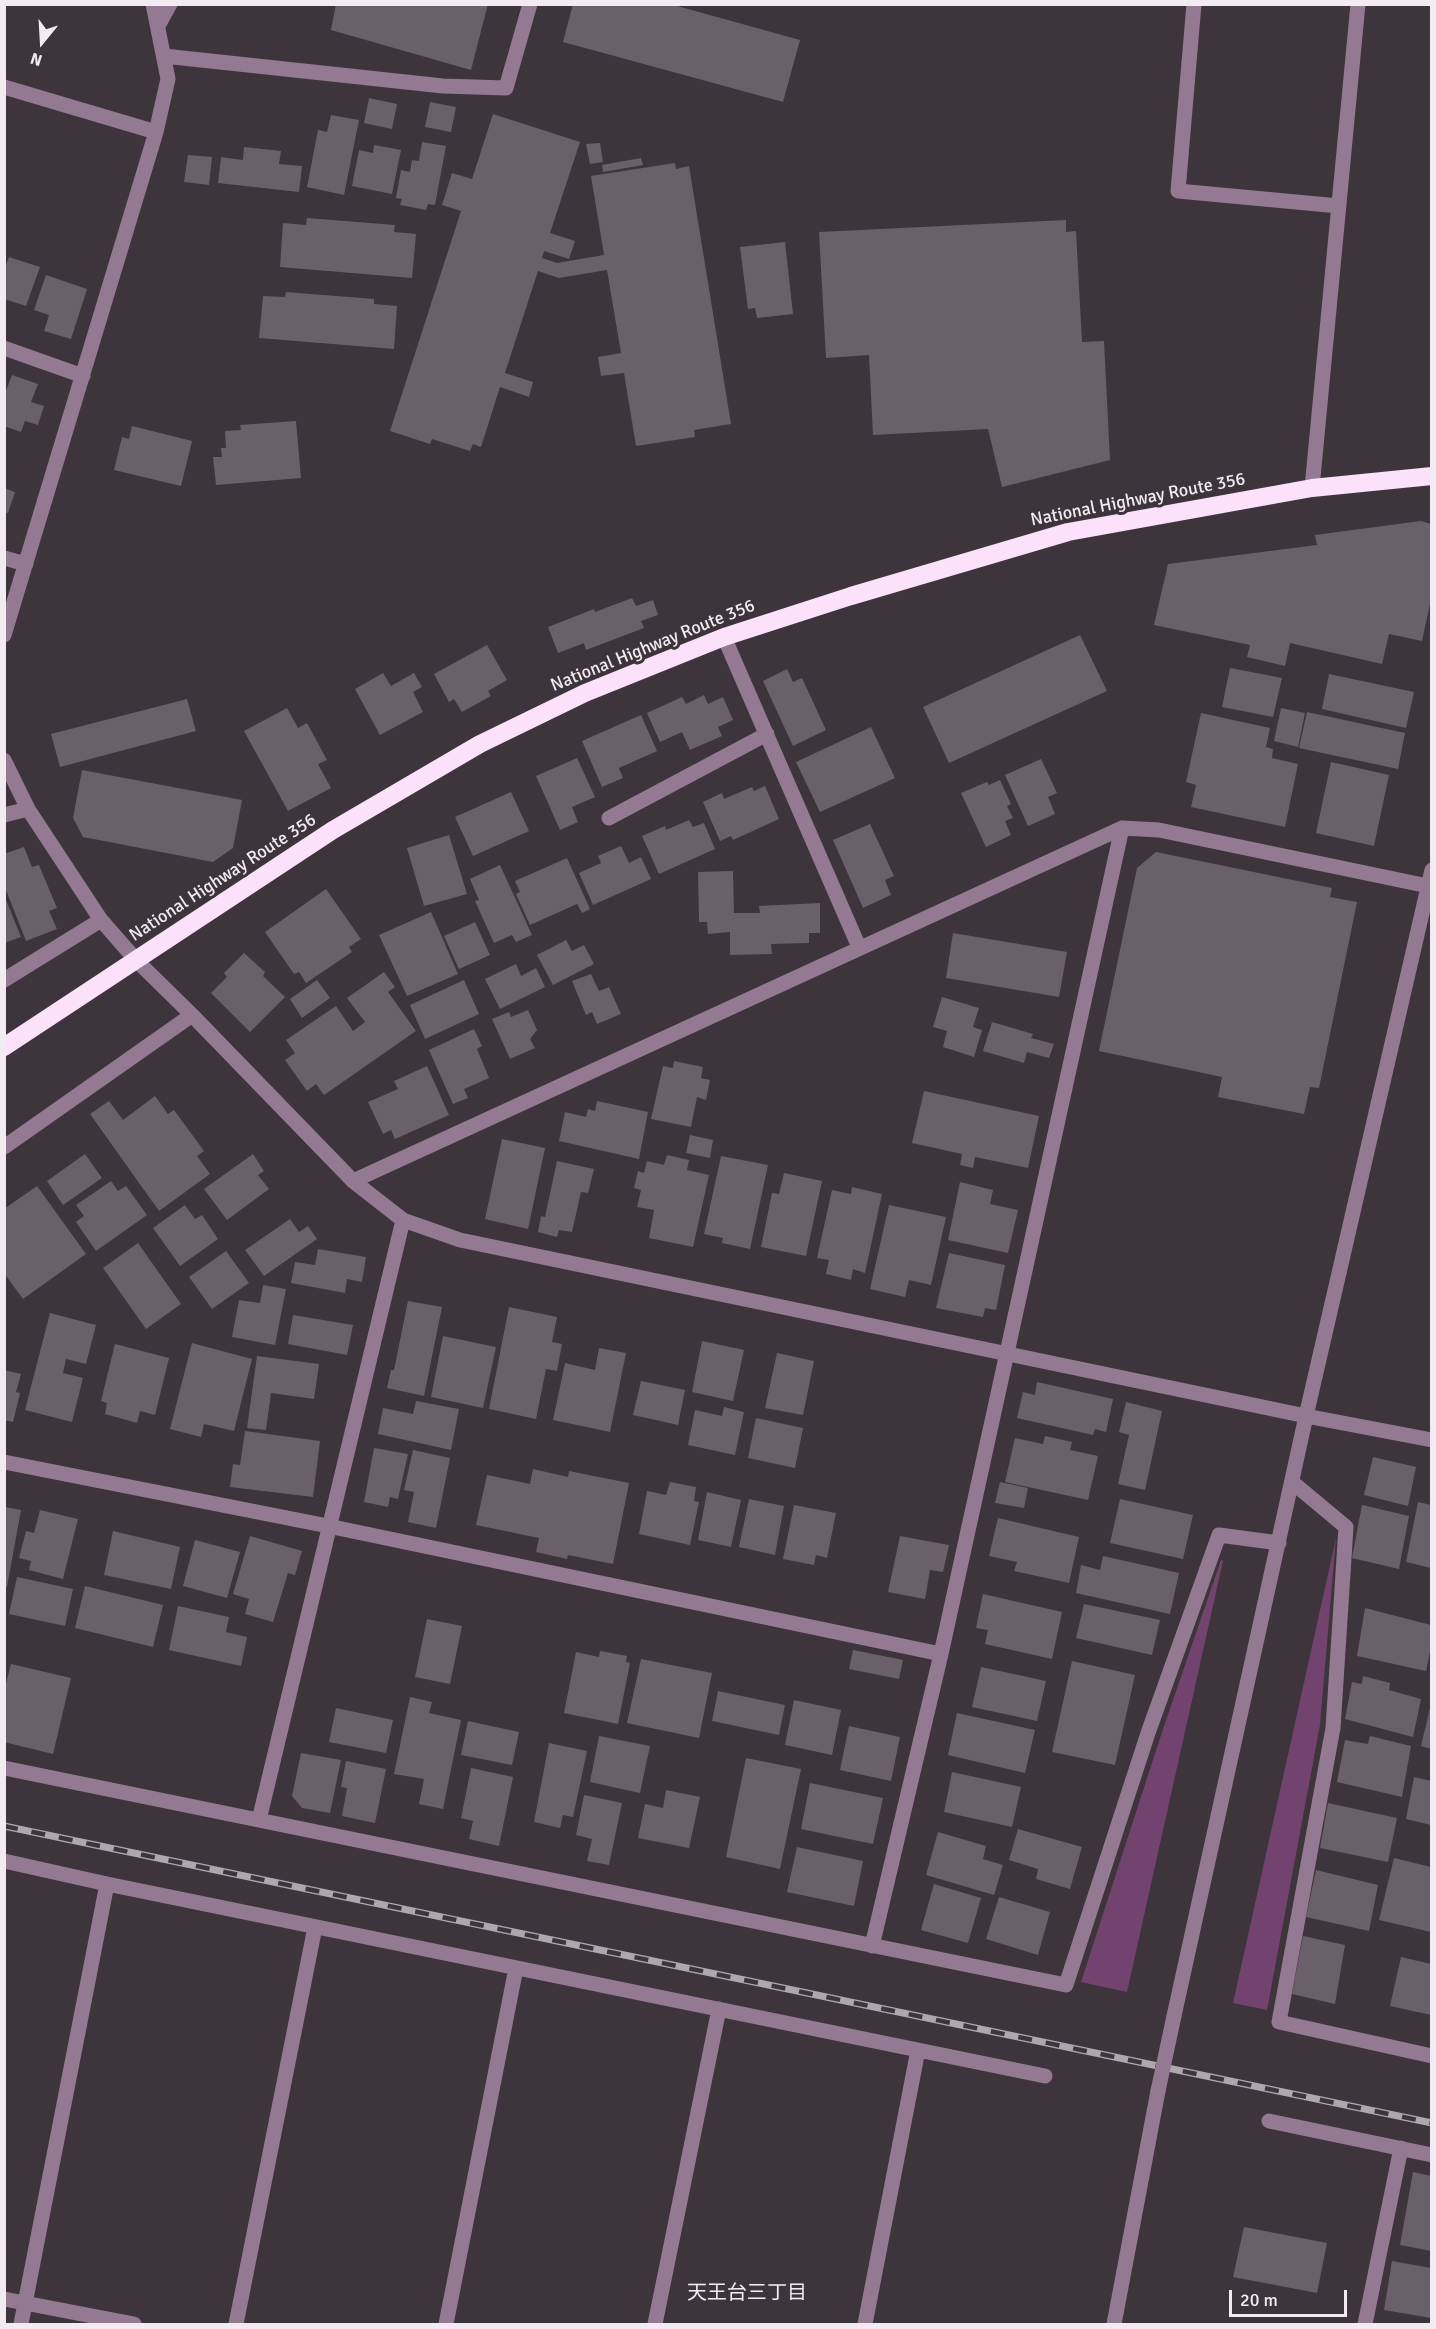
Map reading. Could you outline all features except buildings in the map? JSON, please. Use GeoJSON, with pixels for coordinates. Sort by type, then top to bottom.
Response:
{"type":"FeatureCollection","features":[{"type":"Feature","properties":{"kind":"highway","name":"National Highway Route 356"},"geometry":{"type":"LineString","coordinates":[[4,1047],[333,830],[480,744],[585,693],[724,636],[1068,532],[1312,488],[1431,476]]}},
{"type":"Feature","properties":{"kind":"street"},"geometry":{"type":"LineString","coordinates":[[4,635],[156,132],[168,80],[153,4]]}},
{"type":"Feature","properties":{"kind":"street"},"geometry":{"type":"LineString","coordinates":[[158,26],[170,4]]}},
{"type":"Feature","properties":{"kind":"street"},"geometry":{"type":"LineString","coordinates":[[164,56],[443,86],[506,88],[530,4]]}},
{"type":"Feature","properties":{"kind":"street"},"geometry":{"type":"LineString","coordinates":[[1194,4],[1178,190],[1339,206]]}},
{"type":"Feature","properties":{"kind":"street"},"geometry":{"type":"LineString","coordinates":[[1312,488],[1358,4]]}},
{"type":"Feature","properties":{"kind":"street"},"geometry":{"type":"LineString","coordinates":[[4,87],[156,132]]}},
{"type":"Feature","properties":{"kind":"street"},"geometry":{"type":"LineString","coordinates":[[4,348],[83,376]]}},
{"type":"Feature","properties":{"kind":"street"},"geometry":{"type":"LineString","coordinates":[[4,558],[26,564]]}},
{"type":"Feature","properties":{"kind":"street"},"geometry":{"type":"LineString","coordinates":[[724,636],[859,947]]}},
{"type":"Feature","properties":{"kind":"street"},"geometry":{"type":"LineString","coordinates":[[609,818],[767,734]]}},
{"type":"Feature","properties":{"kind":"street"},"geometry":{"type":"LineString","coordinates":[[4,760],[28,808],[101,920],[136,960],[353,1181],[403,1220],[460,1240],[1431,1440]]}},
{"type":"Feature","properties":{"kind":"street"},"geometry":{"type":"LineString","coordinates":[[4,815],[28,808]]}},
{"type":"Feature","properties":{"kind":"street"},"geometry":{"type":"LineString","coordinates":[[872,1946],[941,1654],[1122,828]]}},
{"type":"Feature","properties":{"kind":"street"},"geometry":{"type":"LineString","coordinates":[[353,1181],[1122,828],[1159,830],[1428,886]]}},
{"type":"Feature","properties":{"kind":"street"},"geometry":{"type":"LineString","coordinates":[[1113,2325],[1174,2016],[1306,1416],[1431,870]]}},
{"type":"Feature","properties":{"kind":"street"},"geometry":{"type":"LineString","coordinates":[[4,980],[101,920]]}},
{"type":"Feature","properties":{"kind":"street"},"geometry":{"type":"LineString","coordinates":[[4,1147],[192,1015]]}},
{"type":"Feature","properties":{"kind":"street"},"geometry":{"type":"LineString","coordinates":[[259,1820],[403,1220]]}},
{"type":"Feature","properties":{"kind":"street"},"geometry":{"type":"LineString","coordinates":[[4,1462],[328,1526],[941,1654]]}},
{"type":"Feature","properties":{"kind":"street"},"geometry":{"type":"LineString","coordinates":[[1292,1482],[1346,1527],[1333,1728],[1279,2022],[1431,2056]]}},
{"type":"Feature","properties":{"kind":"street"},"geometry":{"type":"LineString","coordinates":[[4,1768],[1066,1985],[1148,1732],[1220,1535],[1279,1543]]}},
{"type":"Feature","properties":{"kind":"street"},"geometry":{"type":"LineString","coordinates":[[4,1861],[1045,2076]]}},
{"type":"Feature","properties":{"kind":"street"},"geometry":{"type":"LineString","coordinates":[[21,2325],[107,1884]]}},
{"type":"Feature","properties":{"kind":"street"},"geometry":{"type":"LineString","coordinates":[[236,2325],[315,1927]]}},
{"type":"Feature","properties":{"kind":"street"},"geometry":{"type":"LineString","coordinates":[[446,2325],[516,1968]]}},
{"type":"Feature","properties":{"kind":"street"},"geometry":{"type":"LineString","coordinates":[[656,2325],[719,2009]]}},
{"type":"Feature","properties":{"kind":"street"},"geometry":{"type":"LineString","coordinates":[[865,2325],[918,2050]]}},
{"type":"Feature","properties":{"kind":"street"},"geometry":{"type":"LineString","coordinates":[[1269,2121],[1431,2155]]}},
{"type":"Feature","properties":{"kind":"street"},"geometry":{"type":"LineString","coordinates":[[1365,2325],[1401,2148]]}},
{"type":"Feature","properties":{"kind":"street"},"geometry":{"type":"LineString","coordinates":[[4,2299],[134,2325]]}},
{"type":"Feature","properties":{"kind":"shaded area"},"geometry":{"type":"Polygon","coordinates":[[[1336,1538],[1320,1725],[1267,2010],[1233,2003],[1336,1538]]]}},
{"type":"Feature","properties":{"kind":"shaded area"},"geometry":{"type":"Polygon","coordinates":[[[1221,1560],[1223,1561],[1127,1992],[1081,1982],[1161,1735],[1221,1560]]]}},
{"type":"Feature","properties":{"kind":"railway"},"geometry":{"type":"LineString","coordinates":[[4,1826],[1432,2123]]}},
{"type":"Feature","properties":{"kind":"district","name":"天王台三丁目"},"geometry":{"type":"Point","coordinates":[747,2294]}}]}
